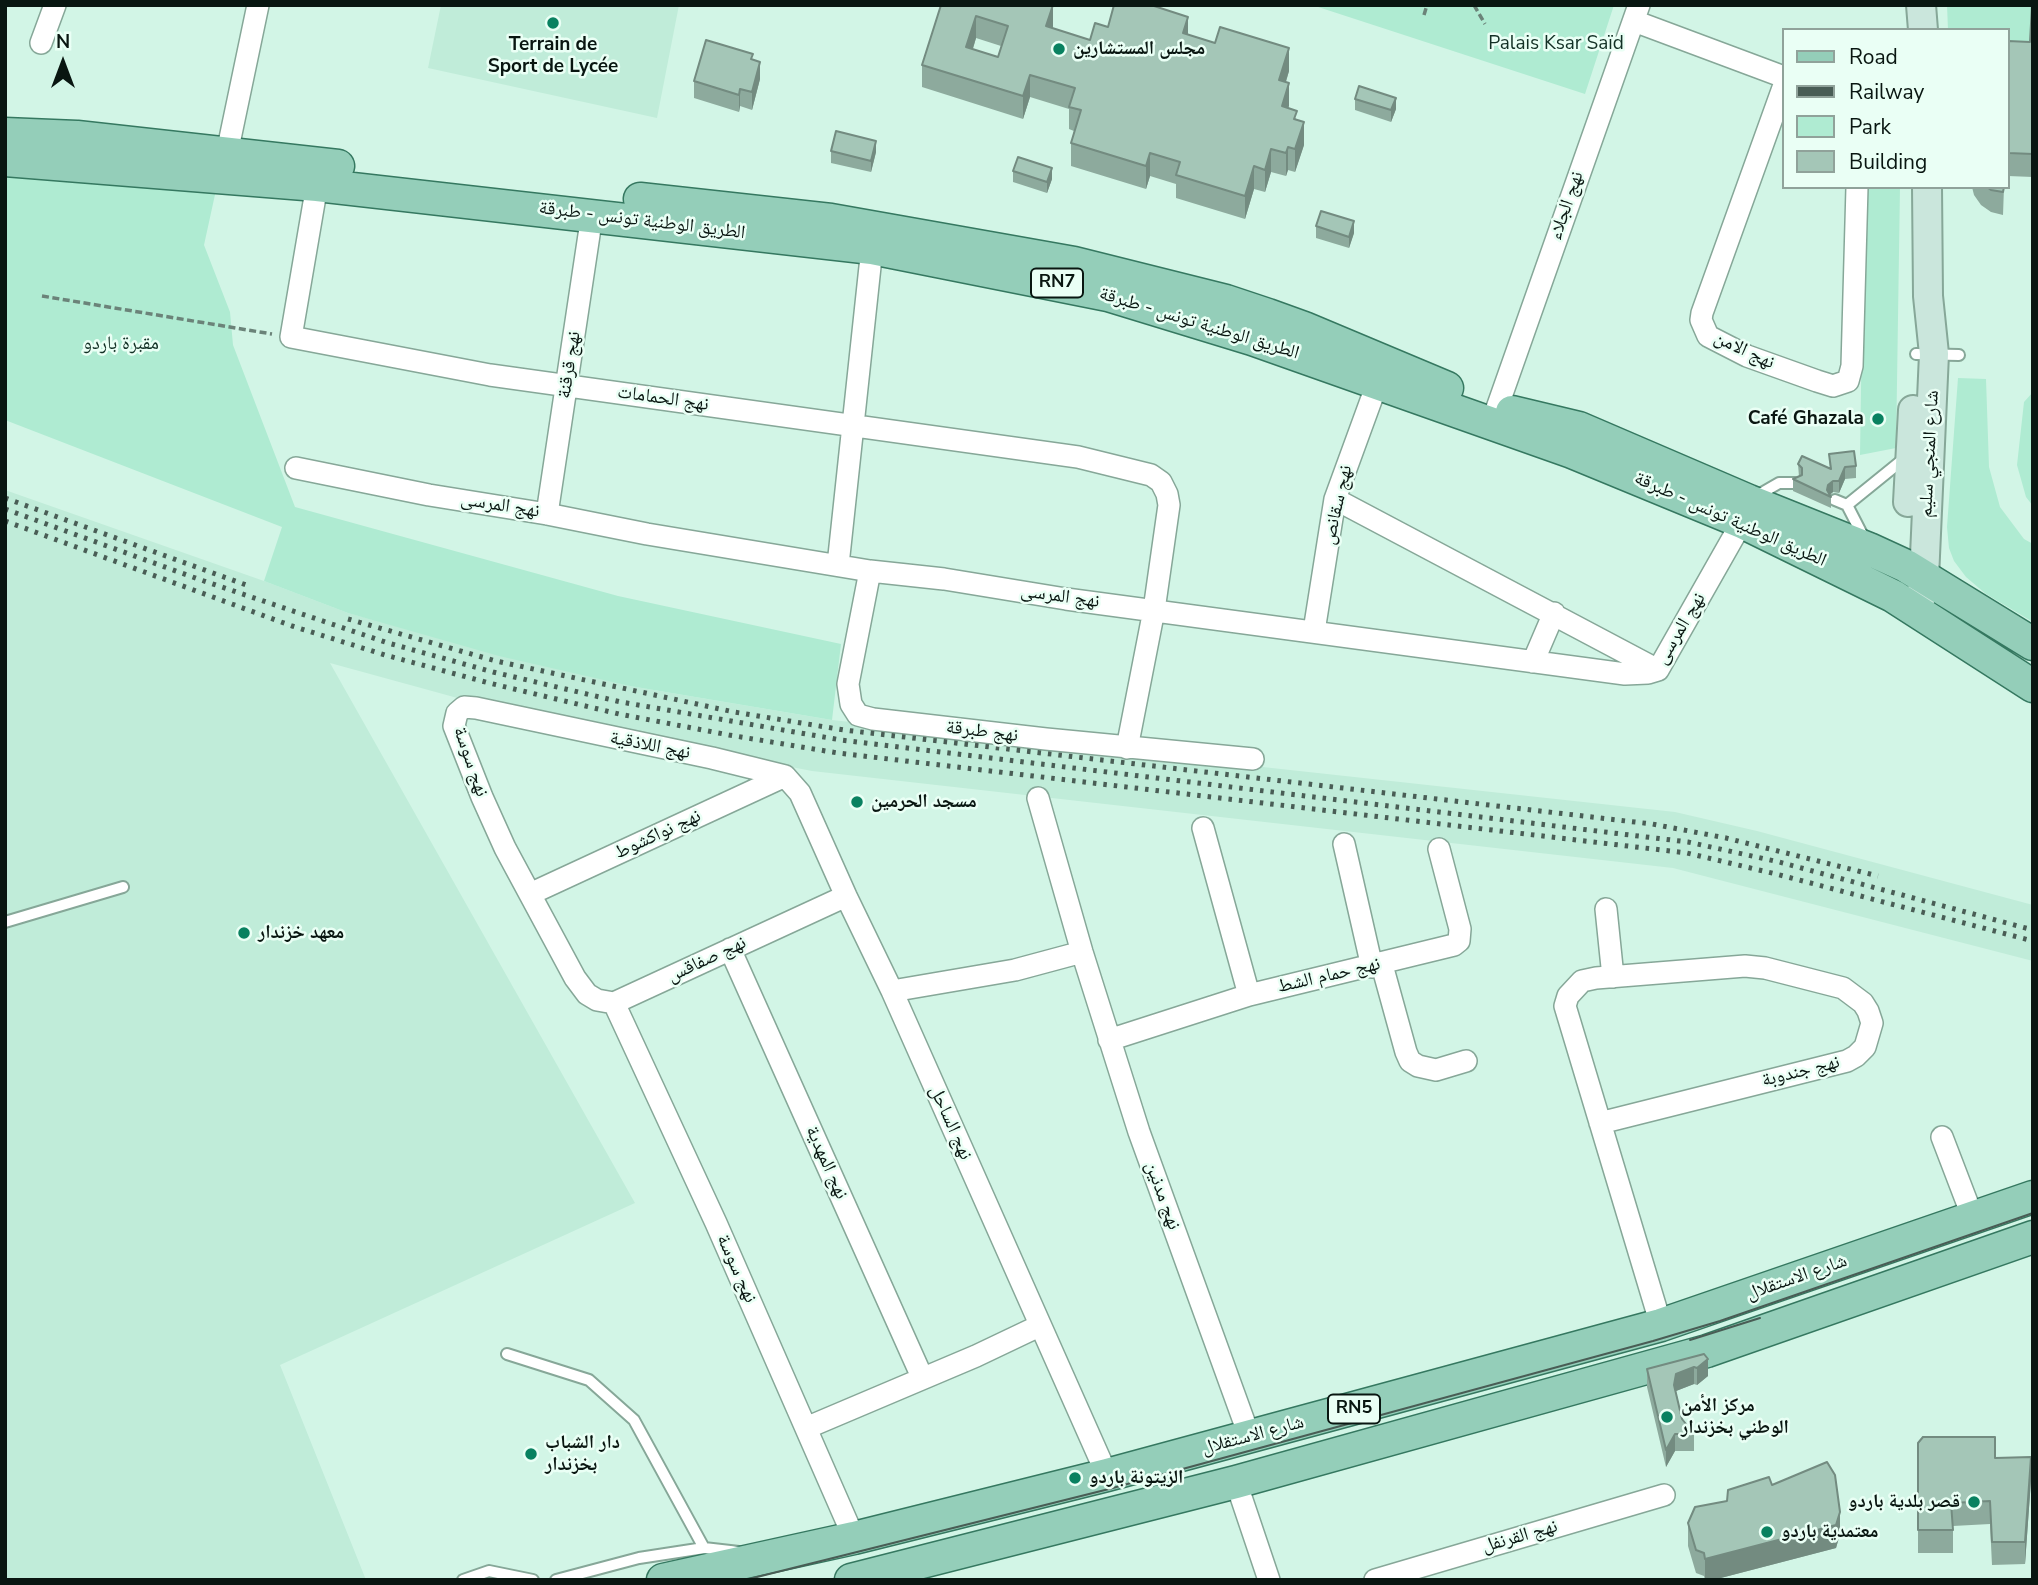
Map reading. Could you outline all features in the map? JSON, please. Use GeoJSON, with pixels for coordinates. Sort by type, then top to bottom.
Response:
{"type":"FeatureCollection","features":[{"type":"Feature","properties":{"kind":"main road"},"geometry":{"type":"LineString","coordinates":[[1921,5],[1923,28]]}},
{"type":"Feature","properties":{"kind":"main road","name":"الطريق الوطنية تونس - طبرقة"},"geometry":{"type":"LineString","coordinates":[[5,134],[77,137],[831,220],[1074,262],[1226,301],[1304,328],[1497,408],[1579,428],[1746,511],[1904,603],[2033,686]]}},
{"type":"Feature","properties":{"kind":"main road","name":"الطريق الوطنية تونس - طبرقة"},"geometry":{"type":"LineString","coordinates":[[5,160],[317,185],[872,248],[1108,295],[1252,338],[1572,452],[1869,549],[1915,572],[2033,644]]}},
{"type":"Feature","properties":{"kind":"main road","name":"شارع المنجي سليم"},"geometry":{"type":"LineString","coordinates":[[1904,603],[1901,583],[1915,572],[1936,354],[1928,296],[1927,189]]}},
{"type":"Feature","properties":{"kind":"main road","name":"شارع المنجي سليم"},"geometry":{"type":"LineString","coordinates":[[1915,572],[1910,454],[1936,354]]}},
{"type":"Feature","properties":{"kind":"main road","name":"شارع الاستقلال"},"geometry":{"type":"LineString","coordinates":[[663,1580],[854,1538],[1107,1475],[1661,1325],[2033,1197]]}},
{"type":"Feature","properties":{"kind":"main road","name":"شارع الاستقلال"},"geometry":{"type":"LineString","coordinates":[[852,1580],[905,1573],[1707,1351],[2033,1237]]}},
{"type":"Feature","properties":{"kind":"street"},"geometry":{"type":"LineString","coordinates":[[41,43],[55,5]]}},
{"type":"Feature","properties":{"kind":"street"},"geometry":{"type":"LineString","coordinates":[[227,153],[258,5]]}},
{"type":"Feature","properties":{"kind":"street"},"geometry":{"type":"LineString","coordinates":[[1637,13],[1783,77]]}},
{"type":"Feature","properties":{"kind":"street","name":"نهج الجلاء"},"geometry":{"type":"LineString","coordinates":[[1497,408],[1637,13]]}},
{"type":"Feature","properties":{"kind":"street","name":"نهج الامن"},"geometry":{"type":"LineString","coordinates":[[1783,88],[1702,313],[1701,320],[1708,336],[1747,356],[1816,381],[1833,386],[1847,381],[1852,366],[1857,189]]}},
{"type":"Feature","properties":{"kind":"street"},"geometry":{"type":"LineString","coordinates":[[291,337],[317,185]]}},
{"type":"Feature","properties":{"kind":"street","name":"نهج قرقنة"},"geometry":{"type":"LineString","coordinates":[[547,514],[592,215]]}},
{"type":"Feature","properties":{"kind":"street"},"geometry":{"type":"LineString","coordinates":[[838,565],[872,248]]}},
{"type":"Feature","properties":{"kind":"street","name":"نهج الحمامات"},"geometry":{"type":"LineString","coordinates":[[291,337],[490,375],[1078,457],[1151,475],[1161,482],[1169,505],[1154,610]]}},
{"type":"Feature","properties":{"kind":"street","name":"نهج سقانص"},"geometry":{"type":"LineString","coordinates":[[1314,631],[1335,499],[1377,384]]}},
{"type":"Feature","properties":{"kind":"street","name":"نهج المرسى"},"geometry":{"type":"LineString","coordinates":[[296,468],[728,549],[1066,599],[1625,674],[1658,670],[1746,511]]}},
{"type":"Feature","properties":{"kind":"street"},"geometry":{"type":"LineString","coordinates":[[1335,499],[1658,670]]}},
{"type":"Feature","properties":{"kind":"street","name":"نهج طبرقة"},"geometry":{"type":"LineString","coordinates":[[870,571],[848,684],[851,704],[858,715],[873,719],[1127,748],[1253,759]]}},
{"type":"Feature","properties":{"kind":"street"},"geometry":{"type":"LineString","coordinates":[[1127,748],[1154,610]]}},
{"type":"Feature","properties":{"kind":"street"},"geometry":{"type":"LineString","coordinates":[[1533,662],[1554,613]]}},
{"type":"Feature","properties":{"kind":"street","name":"نهج سوسة"},"geometry":{"type":"LineString","coordinates":[[515,717],[464,707],[457,713],[454,726],[492,821],[575,978],[587,994],[597,1000],[614,1003],[716,1223],[854,1538]]}},
{"type":"Feature","properties":{"kind":"street","name":"نهج اللاذقية"},"geometry":{"type":"LineString","coordinates":[[515,717],[785,776]]}},
{"type":"Feature","properties":{"kind":"street","name":"نهج نواكشوط"},"geometry":{"type":"LineString","coordinates":[[530,894],[785,776]]}},
{"type":"Feature","properties":{"kind":"street","name":"نهج الساحل"},"geometry":{"type":"LineString","coordinates":[[785,776],[800,793],[892,991],[1107,1475]]}},
{"type":"Feature","properties":{"kind":"street","name":"نهج مدنين"},"geometry":{"type":"LineString","coordinates":[[1038,798],[1082,952],[1139,1132],[1250,1438]]}},
{"type":"Feature","properties":{"kind":"street"},"geometry":{"type":"LineString","coordinates":[[1203,828],[1249,995]]}},
{"type":"Feature","properties":{"kind":"street"},"geometry":{"type":"LineString","coordinates":[[1344,844],[1377,966],[1410,1061],[1418,1066],[1436,1070],[1466,1061]]}},
{"type":"Feature","properties":{"kind":"street","name":"نهج حمام الشط"},"geometry":{"type":"LineString","coordinates":[[1109,1040],[1249,995],[1450,947],[1459,941],[1459,922],[1439,849]]}},
{"type":"Feature","properties":{"kind":"street","name":"نهج صفاقس"},"geometry":{"type":"LineString","coordinates":[[614,1003],[846,896]]}},
{"type":"Feature","properties":{"kind":"street"},"geometry":{"type":"LineString","coordinates":[[1606,909],[1613,977]]}},
{"type":"Feature","properties":{"kind":"street","name":"نهج المهدية"},"geometry":{"type":"LineString","coordinates":[[730,949],[922,1377]]}},
{"type":"Feature","properties":{"kind":"street"},"geometry":{"type":"LineString","coordinates":[[892,991],[1015,970],[1082,952]]}},
{"type":"Feature","properties":{"kind":"street","name":"نهج جندوبة"},"geometry":{"type":"LineString","coordinates":[[1600,1123],[1847,1061],[1865,1047],[1872,1023],[1863,1003],[1843,988],[1765,968],[1722,967],[1582,981],[1568,996],[1565,1006],[1600,1123],[1661,1325]]}},
{"type":"Feature","properties":{"kind":"street"},"geometry":{"type":"LineString","coordinates":[[1942,1138],[1973,1218]]}},
{"type":"Feature","properties":{"kind":"street"},"geometry":{"type":"LineString","coordinates":[[806,1427],[976,1356],[1039,1326]]}},
{"type":"Feature","properties":{"kind":"street"},"geometry":{"type":"LineString","coordinates":[[1236,1482],[1269,1580]]}},
{"type":"Feature","properties":{"kind":"street","name":"نهج القرنفل"},"geometry":{"type":"LineString","coordinates":[[1375,1580],[1664,1495]]}},
{"type":"Feature","properties":{"kind":"lane"},"geometry":{"type":"LineString","coordinates":[[1847,506],[1910,454]]}},
{"type":"Feature","properties":{"kind":"lane"},"geometry":{"type":"LineString","coordinates":[[1746,511],[1779,482],[1794,482]]}},
{"type":"Feature","properties":{"kind":"lane"},"geometry":{"type":"LineString","coordinates":[[1835,500],[1847,506],[1869,549]]}},
{"type":"Feature","properties":{"kind":"lane"},"geometry":{"type":"LineString","coordinates":[[5,922],[123,887]]}},
{"type":"Feature","properties":{"kind":"lane"},"geometry":{"type":"LineString","coordinates":[[507,1354],[589,1380],[634,1420],[704,1548]]}},
{"type":"Feature","properties":{"kind":"lane"},"geometry":{"type":"LineString","coordinates":[[556,1580],[639,1558],[704,1548],[773,1556]]}},
{"type":"Feature","properties":{"kind":"lane"},"geometry":{"type":"LineString","coordinates":[[463,1580],[489,1571],[533,1580]]}},
{"type":"Feature","properties":{"kind":"path"},"geometry":{"type":"LineString","coordinates":[[1424,15],[1427,5]]}},
{"type":"Feature","properties":{"kind":"path"},"geometry":{"type":"LineString","coordinates":[[1474,5],[1485,24]]}},
{"type":"Feature","properties":{"kind":"path"},"geometry":{"type":"LineString","coordinates":[[42,296],[291,337]]}},
{"type":"Feature","properties":{"kind":"shaded area"},"geometry":{"type":"Polygon","coordinates":[[[441,5],[679,5],[657,118],[428,68],[441,5]]]}},
{"type":"Feature","properties":{"kind":"shaded area","name":"معهد خزندار"},"geometry":{"type":"Polygon","coordinates":[[[5,490],[348,613],[630,686],[832,720],[1675,812],[1757,831],[2033,905],[2033,961],[1673,868],[812,771],[483,705],[330,663],[635,1203],[280,1365],[366,1580],[5,1580],[5,490]]]}},
{"type":"Feature","properties":{"kind":"green space","name":"Palais Ksar Saïd"},"geometry":{"type":"Polygon","coordinates":[[[1312,5],[1614,5],[1585,94],[1312,5]]]}},
{"type":"Feature","properties":{"kind":"green space"},"geometry":{"type":"Polygon","coordinates":[[[1947,5],[2033,5],[2030,65],[2010,64],[2010,28],[1948,28],[1947,5]]]}},
{"type":"Feature","properties":{"kind":"green space","name":"مقبرة باردو"},"geometry":{"type":"Polygon","coordinates":[[[5,174],[216,190],[204,245],[230,312],[233,345],[295,507],[618,596],[841,644],[832,720],[630,686],[499,656],[348,613],[264,581],[282,527],[5,420],[5,174]]]}},
{"type":"Feature","properties":{"kind":"green space"},"geometry":{"type":"Polygon","coordinates":[[[1864,189],[1900,189],[1896,448],[1860,455],[1864,189]]]}},
{"type":"Feature","properties":{"kind":"green space"},"geometry":{"type":"Polygon","coordinates":[[[1958,378],[1986,379],[1989,467],[2000,507],[2024,539],[2033,544],[2033,622],[1986,594],[1966,577],[1954,561],[1949,548],[1947,527],[1958,378]]]}},
{"type":"Feature","properties":{"kind":"green space"},"geometry":{"type":"Polygon","coordinates":[[[2033,392],[2033,506],[2026,497],[2017,465],[2024,402],[2033,392]]]}},
{"type":"Feature","properties":{"kind":"building"},"geometry":{"type":"Polygon","coordinates":[[[941,5],[1053,5],[1046,26],[1090,40],[1095,23],[1108,27],[1114,5],[1151,5],[1188,17],[1183,33],[1215,43],[1220,27],[1289,48],[1279,80],[1289,83],[1282,106],[1297,111],[1294,119],[1304,122],[1295,149],[1288,147],[1286,153],[1271,149],[1265,170],[1254,166],[1245,196],[1176,175],[1180,162],[1150,153],[1146,166],[1071,143],[1081,110],[1069,107],[1075,88],[1030,75],[1023,96],[922,65],[941,5]],[[976,16],[966,47],[998,57],[1008,26],[976,16]]]}},
{"type":"Feature","properties":{"kind":"building"},"geometry":{"type":"Polygon","coordinates":[[[2032,5],[2033,154],[2010,153],[2010,41],[2030,42],[2032,5]]]}},
{"type":"Feature","properties":{"kind":"building"},"geometry":{"type":"Polygon","coordinates":[[[706,40],[753,54],[751,59],[760,62],[752,92],[740,89],[739,95],[694,81],[706,40]]]}},
{"type":"Feature","properties":{"kind":"building"},"geometry":{"type":"Polygon","coordinates":[[[1359,86],[1396,98],[1391,110],[1355,99],[1359,86]]]}},
{"type":"Feature","properties":{"kind":"building"},"geometry":{"type":"Polygon","coordinates":[[[836,131],[876,141],[871,161],[831,151],[836,131]]]}},
{"type":"Feature","properties":{"kind":"building"},"geometry":{"type":"Polygon","coordinates":[[[1018,157],[1052,168],[1047,182],[1013,171],[1018,157]]]}},
{"type":"Feature","properties":{"kind":"building"},"geometry":{"type":"Polygon","coordinates":[[[1321,211],[1354,221],[1349,237],[1316,226],[1321,211]]]}},
{"type":"Feature","properties":{"kind":"building"},"geometry":{"type":"Polygon","coordinates":[[[1854,451],[1856,466],[1845,467],[1839,481],[1828,485],[1827,490],[1831,497],[1793,479],[1802,475],[1802,468],[1798,464],[1802,456],[1831,469],[1829,454],[1854,451]]]}},
{"type":"Feature","properties":{"kind":"building"},"geometry":{"type":"Polygon","coordinates":[[[1704,1354],[1708,1359],[1697,1368],[1676,1374],[1674,1385],[1682,1419],[1694,1434],[1675,1434],[1666,1450],[1647,1369],[1704,1354]]]}},
{"type":"Feature","properties":{"kind":"building","name":"قصر بلدية باردو"},"geometry":{"type":"Polygon","coordinates":[[[1923,1437],[1995,1437],[1995,1458],[2031,1457],[2025,1542],[1992,1542],[1990,1501],[1951,1503],[1953,1530],[1918,1530],[1918,1443],[1923,1437]]]}},
{"type":"Feature","properties":{"kind":"building","name":"معتمدية باردو"},"geometry":{"type":"Polygon","coordinates":[[[1827,1462],[1835,1475],[1840,1512],[1836,1525],[1705,1559],[1704,1553],[1696,1550],[1688,1523],[1695,1507],[1727,1501],[1728,1490],[1769,1477],[1772,1485],[1827,1462]]]}},
{"type":"Feature","properties":{"kind":"tram line"},"geometry":{"type":"LineString","coordinates":[[745,1580],[1109,1489],[1653,1341],[1720,1321],[2033,1213]]}},
{"type":"Feature","properties":{"kind":"tram line"},"geometry":{"type":"LineString","coordinates":[[1690,1340],[1760,1318]]}},
{"type":"Feature","properties":{"kind":"railway"},"geometry":{"type":"LineString","coordinates":[[5,498],[249,586]]}},
{"type":"Feature","properties":{"kind":"railway"},"geometry":{"type":"LineString","coordinates":[[5,509],[198,579],[388,643],[493,672],[621,702],[841,740],[1688,842],[1779,862],[2033,930]]}},
{"type":"Feature","properties":{"kind":"railway"},"geometry":{"type":"LineString","coordinates":[[5,521],[292,626],[489,683],[619,714],[838,753],[1687,853],[2033,941]]}},
{"type":"Feature","properties":{"kind":"railway"},"geometry":{"type":"LineString","coordinates":[[348,619],[496,661],[734,712],[844,730],[1652,824],[1726,838],[1878,876]]}},
{"type":"Feature","properties":{"kind":"place","name":"Terrain de Sport de Lycée"},"geometry":{"type":"Point","coordinates":[553,23]}},
{"type":"Feature","properties":{"kind":"place","name":"مجلس المستشارين"},"geometry":{"type":"Point","coordinates":[1059,49]}},
{"type":"Feature","properties":{"kind":"place","name":"Café Ghazala"},"geometry":{"type":"Point","coordinates":[1878,419]}},
{"type":"Feature","properties":{"kind":"place","name":"مسجد الحرمين"},"geometry":{"type":"Point","coordinates":[857,802]}},
{"type":"Feature","properties":{"kind":"place","name":"معهد خزندار"},"geometry":{"type":"Point","coordinates":[244,933]}},
{"type":"Feature","properties":{"kind":"place","name":"مركز الأمن الوطني بخزندار"},"geometry":{"type":"Point","coordinates":[1667,1417]}},
{"type":"Feature","properties":{"kind":"place","name":"دار الشباب بخزندار"},"geometry":{"type":"Point","coordinates":[531,1454]}},
{"type":"Feature","properties":{"kind":"place","name":"الزيتونة باردو"},"geometry":{"type":"Point","coordinates":[1075,1478]}},
{"type":"Feature","properties":{"kind":"place","name":"قصر بلدية باردو"},"geometry":{"type":"Point","coordinates":[1974,1502]}},
{"type":"Feature","properties":{"kind":"place","name":"معتمدية باردو"},"geometry":{"type":"Point","coordinates":[1767,1532]}}]}
